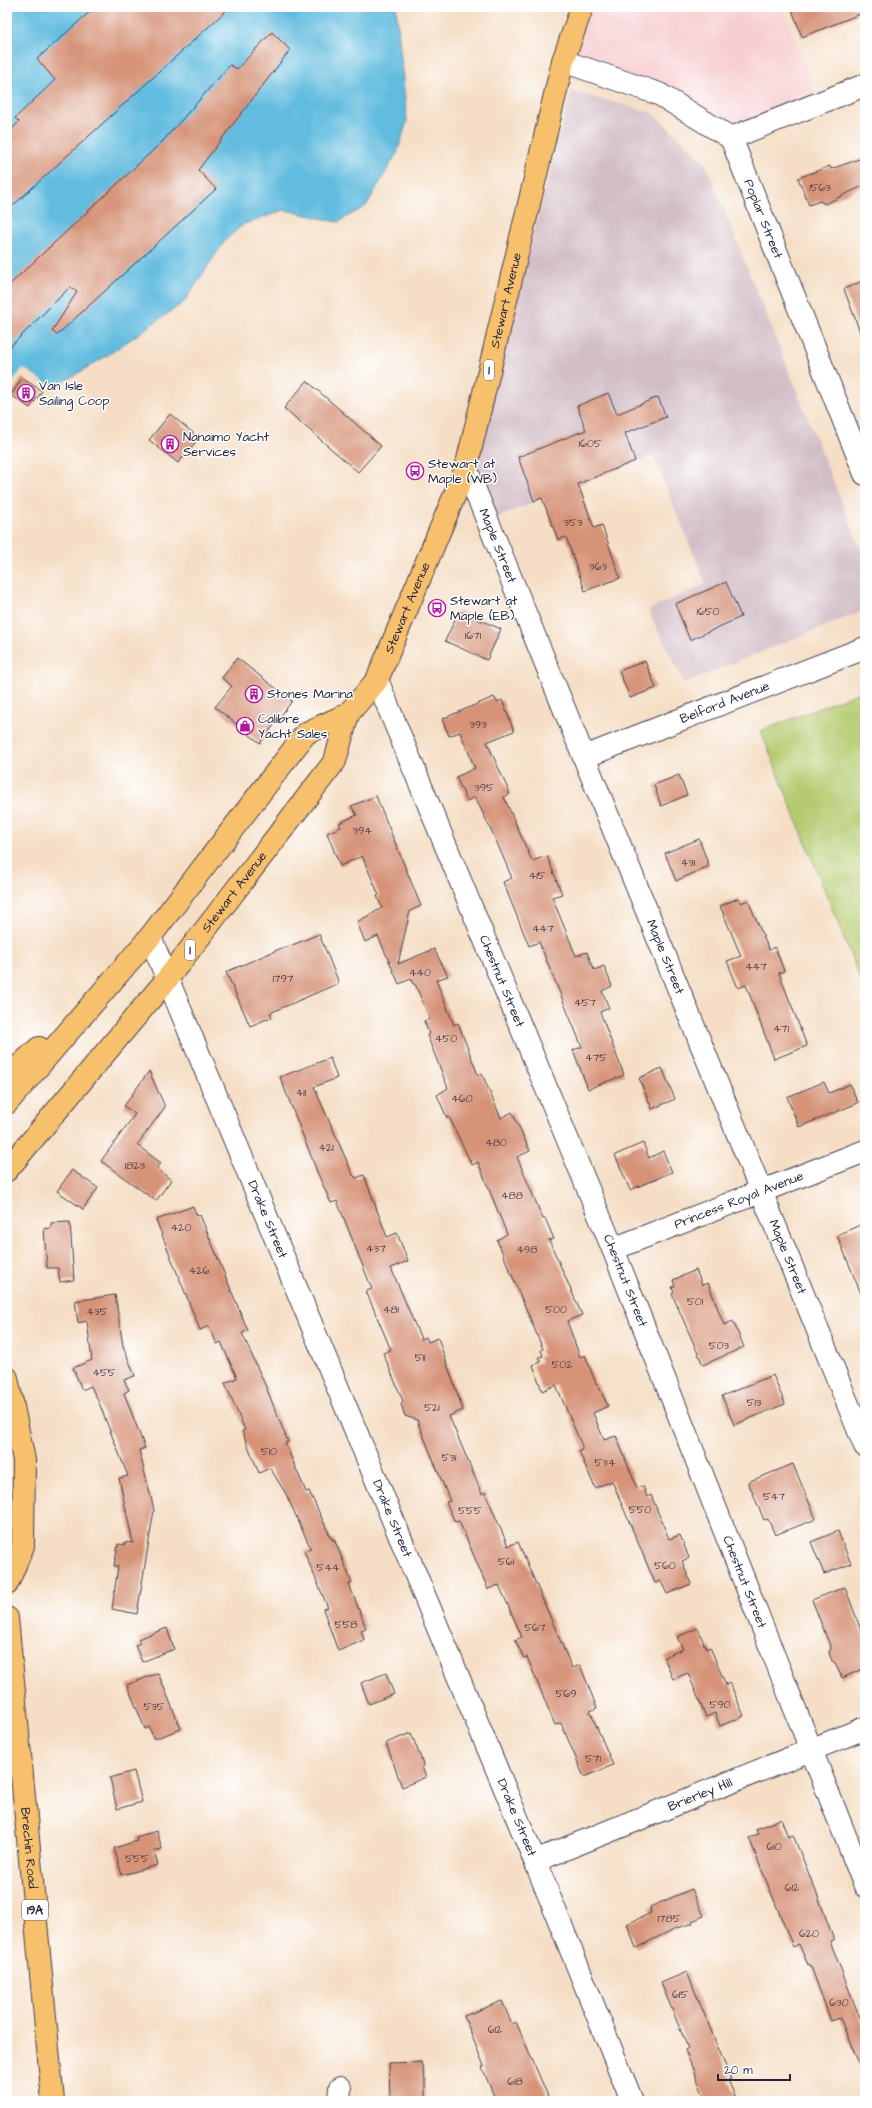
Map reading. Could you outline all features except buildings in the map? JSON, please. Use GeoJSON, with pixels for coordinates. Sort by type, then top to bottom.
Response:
{"type":"FeatureCollection","features":[{"type":"Feature","properties":{"kind":"main road","name":"Stewart Avenue"},"geometry":{"type":"LineString","coordinates":[[7,1170],[168,978],[336,761],[348,714],[377,680],[466,468],[563,61],[582,7]]}},
{"type":"Feature","properties":{"kind":"main road","name":"Stewart Avenue"},"geometry":{"type":"LineString","coordinates":[[7,1103],[150,937],[306,732],[348,714]]}},
{"type":"Feature","properties":{"kind":"main road"},"geometry":{"type":"LineString","coordinates":[[7,1076],[104,990]]}},
{"type":"Feature","properties":{"kind":"main road"},"geometry":{"type":"LineString","coordinates":[[7,1378],[24,1460],[23,1546],[7,1584]]}},
{"type":"Feature","properties":{"kind":"main road","name":"Brechin Road"},"geometry":{"type":"LineString","coordinates":[[7,1618],[53,2101]]}},
{"type":"Feature","properties":{"kind":"street"},"geometry":{"type":"LineString","coordinates":[[563,61],[659,94],[731,138],[865,85]]}},
{"type":"Feature","properties":{"kind":"street","name":"Poplar Street"},"geometry":{"type":"LineString","coordinates":[[731,138],[865,474]]}},
{"type":"Feature","properties":{"kind":"street","name":"Maple Street"},"geometry":{"type":"LineString","coordinates":[[466,468],[865,1446]]}},
{"type":"Feature","properties":{"kind":"street","name":"Belford Avenue"},"geometry":{"type":"LineString","coordinates":[[584,757],[865,648]]}},
{"type":"Feature","properties":{"kind":"street","name":"Chestnut Street"},"geometry":{"type":"LineString","coordinates":[[377,680],[613,1249],[865,1886]]}},
{"type":"Feature","properties":{"kind":"street","name":"Drake Street"},"geometry":{"type":"LineString","coordinates":[[150,937],[535,1861],[632,2101]]}},
{"type":"Feature","properties":{"kind":"street","name":"Princess Royal Avenue"},"geometry":{"type":"LineString","coordinates":[[613,1249],[865,1151]]}},
{"type":"Feature","properties":{"kind":"street","name":"Brierley Hill"},"geometry":{"type":"LineString","coordinates":[[535,1861],[865,1728]]}},
{"type":"Feature","properties":{"kind":"shaded area"},"geometry":{"type":"Polygon","coordinates":[[[588,7],[783,7],[818,99],[730,133],[569,56],[588,7]]]}},
{"type":"Feature","properties":{"kind":"shaded area"},"geometry":{"type":"Polygon","coordinates":[[[571,91],[653,113],[705,163],[865,560],[865,610],[684,683],[648,610],[706,584],[653,455],[491,520],[470,469],[571,91]]]}},
{"type":"Feature","properties":{"kind":"green space"},"geometry":{"type":"Polygon","coordinates":[[[865,690],[865,991],[761,731],[865,690]]]}},
{"type":"Feature","properties":{"kind":"water"},"geometry":{"type":"Polygon","coordinates":[[[7,7],[396,7],[407,121],[397,153],[366,206],[338,222],[285,210],[244,224],[226,239],[184,302],[108,355],[30,402],[7,419],[7,7]]]}},
{"type":"Feature","properties":{"kind":"pier"},"geometry":{"type":"Polygon","coordinates":[[[23,368],[54,388],[7,420],[7,389],[23,368]]]}},
{"type":"Feature","properties":{"kind":"place","name":"Van Isle Sailing Coop"},"geometry":{"type":"Point","coordinates":[26,393]}},
{"type":"Feature","properties":{"kind":"place","name":"Nanaimo Yacht Services"},"geometry":{"type":"Point","coordinates":[170,444]}},
{"type":"Feature","properties":{"kind":"place","name":"Stewart at Maple (WB)"},"geometry":{"type":"Point","coordinates":[415,471]}},
{"type":"Feature","properties":{"kind":"place","name":"Stewart at Maple (EB)"},"geometry":{"type":"Point","coordinates":[437,608]}},
{"type":"Feature","properties":{"kind":"place","name":"Stones Marina"},"geometry":{"type":"Point","coordinates":[254,694]}},
{"type":"Feature","properties":{"kind":"place","name":"Calibre Yacht Sales"},"geometry":{"type":"Point","coordinates":[245,726]}}]}
